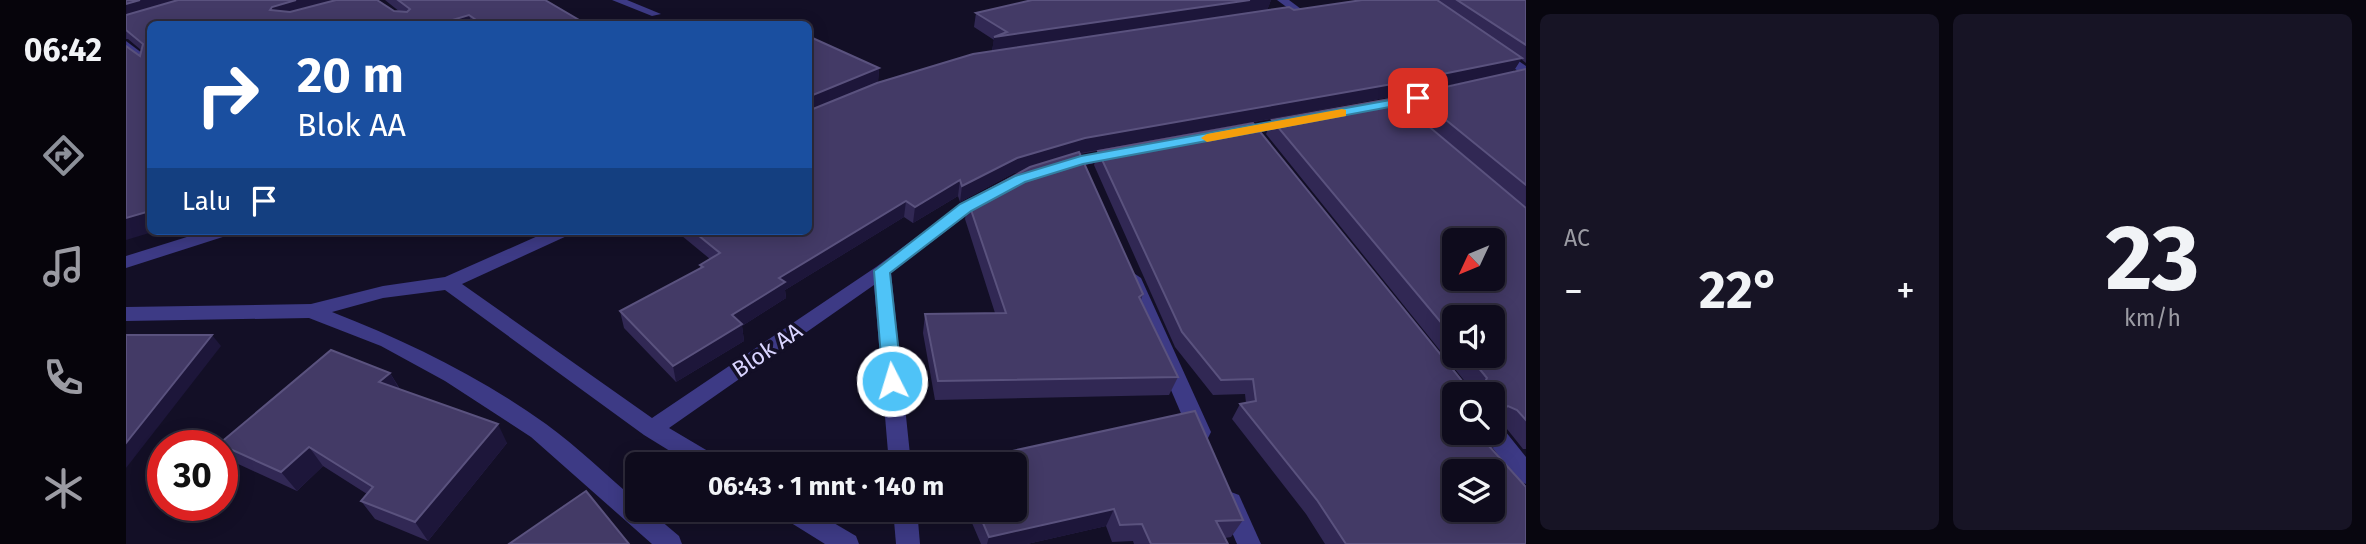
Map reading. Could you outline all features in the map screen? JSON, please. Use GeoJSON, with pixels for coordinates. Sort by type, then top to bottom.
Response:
{"type":"FeatureCollection","features":[{"type":"Feature","properties":{"kind":"street"},"geometry":{"type":"LineString","coordinates":[[617,0],[656,14]]}},
{"type":"Feature","properties":{"kind":"street"},"geometry":{"type":"LineString","coordinates":[[1282,0],[1300,12]]}},
{"type":"Feature","properties":{"kind":"street"},"geometry":{"type":"LineString","coordinates":[[1286,14],[1313,10]]}},
{"type":"Feature","properties":{"kind":"street"},"geometry":{"type":"LineString","coordinates":[[1484,43],[1522,75]]}},
{"type":"Feature","properties":{"kind":"street"},"geometry":{"type":"LineString","coordinates":[[126,45],[147,62]]}},
{"type":"Feature","properties":{"kind":"street"},"geometry":{"type":"LineString","coordinates":[[1366,109],[1396,108],[1445,92]]}},
{"type":"Feature","properties":{"kind":"street"},"geometry":{"type":"LineString","coordinates":[[1213,137],[1256,135],[1303,120]]}},
{"type":"Feature","properties":{"kind":"street"},"geometry":{"type":"LineString","coordinates":[[1045,172],[1081,160],[1133,151]]}},
{"type":"Feature","properties":{"kind":"street"},"geometry":{"type":"LineString","coordinates":[[1081,160],[1092,186]]}},
{"type":"Feature","properties":{"kind":"street","name":"Blok AA"},"geometry":{"type":"LineString","coordinates":[[652,429],[882,271],[965,208],[998,191]]}},
{"type":"Feature","properties":{"kind":"street"},"geometry":{"type":"LineString","coordinates":[[126,262],[210,235]]}},
{"type":"Feature","properties":{"kind":"street"},"geometry":{"type":"LineString","coordinates":[[126,314],[311,311],[383,292],[448,283],[554,235]]}},
{"type":"Feature","properties":{"kind":"street"},"geometry":{"type":"LineString","coordinates":[[1126,262],[1210,454]]}},
{"type":"Feature","properties":{"kind":"street"},"geometry":{"type":"LineString","coordinates":[[882,271],[899,452]]}},
{"type":"Feature","properties":{"kind":"street"},"geometry":{"type":"LineString","coordinates":[[448,283],[652,429],[690,452]]}},
{"type":"Feature","properties":{"kind":"street"},"geometry":{"type":"LineString","coordinates":[[311,311],[388,341],[452,376],[539,431],[670,544]]}},
{"type":"Feature","properties":{"kind":"street"},"geometry":{"type":"LineString","coordinates":[[1503,445],[1526,474]]}},
{"type":"Feature","properties":{"kind":"street"},"geometry":{"type":"LineString","coordinates":[[1221,480],[1249,544]]}},
{"type":"Feature","properties":{"kind":"street"},"geometry":{"type":"LineString","coordinates":[[810,522],[847,544]]}},
{"type":"Feature","properties":{"kind":"street"},"geometry":{"type":"LineString","coordinates":[[906,522],[908,544]]}},
{"type":"Feature","properties":{"kind":"building"},"geometry":{"type":"Polygon","coordinates":[[[178,0],[296,0],[270,10],[290,12],[336,0],[377,0],[394,11],[407,12],[410,9],[398,0],[545,0],[579,20],[478,21],[469,15],[449,21],[147,21],[147,212],[126,218],[126,46],[140,56],[143,44],[126,30],[126,15],[178,0]]]}},
{"type":"Feature","properties":{"kind":"building"},"geometry":{"type":"Polygon","coordinates":[[[1032,0],[1250,0],[994,37],[1007,32],[976,13],[1032,0]]]}},
{"type":"Feature","properties":{"kind":"building"},"geometry":{"type":"Polygon","coordinates":[[[1362,0],[1437,0],[1522,58],[1398,83],[1085,138],[1017,158],[962,186],[960,180],[915,207],[906,201],[779,278],[785,282],[732,315],[742,324],[673,366],[620,311],[703,267],[700,265],[720,253],[698,235],[812,235],[812,109],[877,83],[973,54],[1289,7],[1294,10],[1362,0]]]}},
{"type":"Feature","properties":{"kind":"building"},"geometry":{"type":"Polygon","coordinates":[[[1457,0],[1526,0],[1526,45],[1457,0]]]}},
{"type":"Feature","properties":{"kind":"building"},"geometry":{"type":"Polygon","coordinates":[[[812,38],[879,68],[812,95],[812,38]]]}},
{"type":"Feature","properties":{"kind":"building"},"geometry":{"type":"Polygon","coordinates":[[[1526,69],[1526,185],[1414,94],[1526,69]]]}},
{"type":"Feature","properties":{"kind":"building"},"geometry":{"type":"Polygon","coordinates":[[[1395,98],[1526,208],[1526,420],[1517,410],[1505,408],[1505,382],[1485,382],[1487,378],[1479,368],[1505,368],[1505,305],[1442,305],[1442,324],[1272,120],[1395,98]]]}},
{"type":"Feature","properties":{"kind":"building"},"geometry":{"type":"Polygon","coordinates":[[[1253,123],[1442,356],[1442,368],[1452,368],[1463,382],[1442,382],[1442,445],[1488,445],[1501,459],[1442,459],[1442,522],[1505,522],[1505,464],[1526,487],[1526,544],[1346,544],[1317,500],[1240,404],[1256,401],[1253,379],[1221,380],[1182,332],[1098,151],[1253,123]]]}},
{"type":"Feature","properties":{"kind":"building"},"geometry":{"type":"Polygon","coordinates":[[[1079,152],[1143,294],[1139,297],[1178,377],[938,381],[925,314],[1006,313],[968,201],[1030,167],[1079,152]]]}},
{"type":"Feature","properties":{"kind":"building"},"geometry":{"type":"Polygon","coordinates":[[[126,335],[212,335],[126,443],[126,335]]]}},
{"type":"Feature","properties":{"kind":"building"},"geometry":{"type":"Polygon","coordinates":[[[331,350],[390,373],[379,382],[498,424],[415,522],[361,501],[373,487],[309,447],[281,472],[238,453],[238,430],[236,430],[331,350]]]}},
{"type":"Feature","properties":{"kind":"building"},"geometry":{"type":"Polygon","coordinates":[[[1195,411],[1243,520],[1216,521],[1228,544],[1151,544],[1142,524],[1120,525],[1114,509],[989,537],[983,522],[1027,522],[1027,452],[1007,452],[1195,411]]]}},
{"type":"Feature","properties":{"kind":"building"},"geometry":{"type":"Polygon","coordinates":[[[586,491],[629,544],[509,544],[586,491]]]}},
{"type":"Feature","properties":{"kind":"slow traffic"},"geometry":{"type":"LineString","coordinates":[[1207,138],[1342,113]]}},
{"type":"Feature","properties":{"kind":"route"},"geometry":{"type":"LineString","coordinates":[[892,381],[882,271],[965,208],[1020,179],[1081,160],[1418,98]]}}]}
